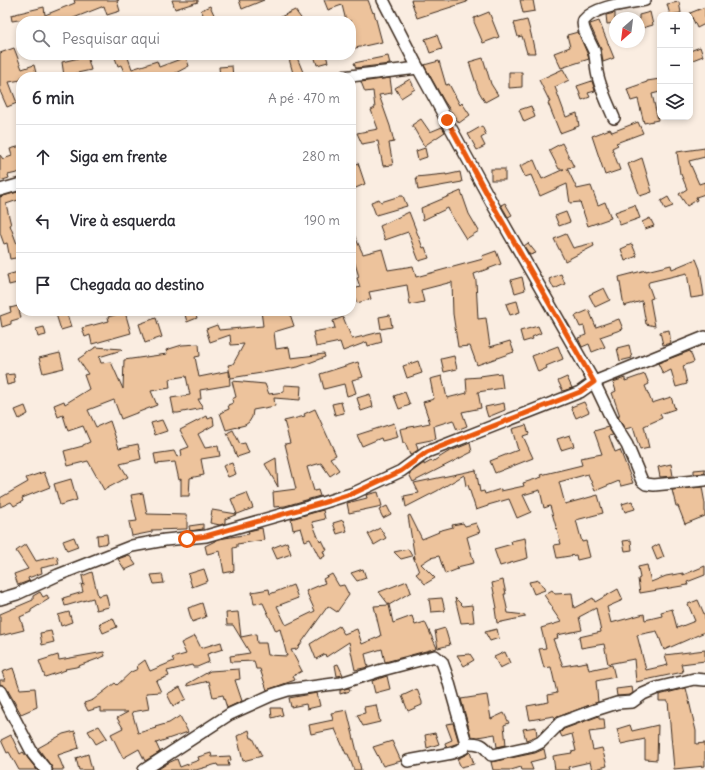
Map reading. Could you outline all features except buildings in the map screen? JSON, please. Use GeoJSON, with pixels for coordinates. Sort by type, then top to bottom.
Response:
{"type":"FeatureCollection","features":[{"type":"Feature","properties":{"kind":"street"},"geometry":{"type":"LineString","coordinates":[[383,0],[418,68],[493,205],[594,382],[614,424],[627,445],[642,481],[646,484],[654,485],[705,480]]}},
{"type":"Feature","properties":{"kind":"street"},"geometry":{"type":"LineString","coordinates":[[614,118],[597,73],[595,52],[583,23],[590,15],[609,6],[645,0]]}},
{"type":"Feature","properties":{"kind":"street"},"geometry":{"type":"LineString","coordinates":[[356,75],[418,68]]}},
{"type":"Feature","properties":{"kind":"street"},"geometry":{"type":"LineString","coordinates":[[0,190],[16,185]]}},
{"type":"Feature","properties":{"kind":"street"},"geometry":{"type":"LineString","coordinates":[[0,599],[17,594],[58,574],[132,546],[165,540],[206,536],[354,493],[401,471],[427,452],[580,392],[594,382],[705,337]]}},
{"type":"Feature","properties":{"kind":"street"},"geometry":{"type":"LineString","coordinates":[[144,770],[230,714],[272,695],[288,690],[341,683],[432,656],[438,657],[442,662],[448,676],[466,743],[464,748],[452,753],[408,761]]}},
{"type":"Feature","properties":{"kind":"street"},"geometry":{"type":"LineString","coordinates":[[466,743],[476,743],[481,745],[485,747],[493,756],[532,746],[541,742],[560,723],[606,706],[632,702],[637,700],[643,694],[656,688],[694,679],[705,680]]}},
{"type":"Feature","properties":{"kind":"street"},"geometry":{"type":"LineString","coordinates":[[0,691],[33,754],[46,770]]}},
{"type":"Feature","properties":{"kind":"route"},"geometry":{"type":"LineString","coordinates":[[187,539],[206,536],[354,493],[401,471],[427,452],[580,392],[594,382],[493,205],[447,120]]}}]}
